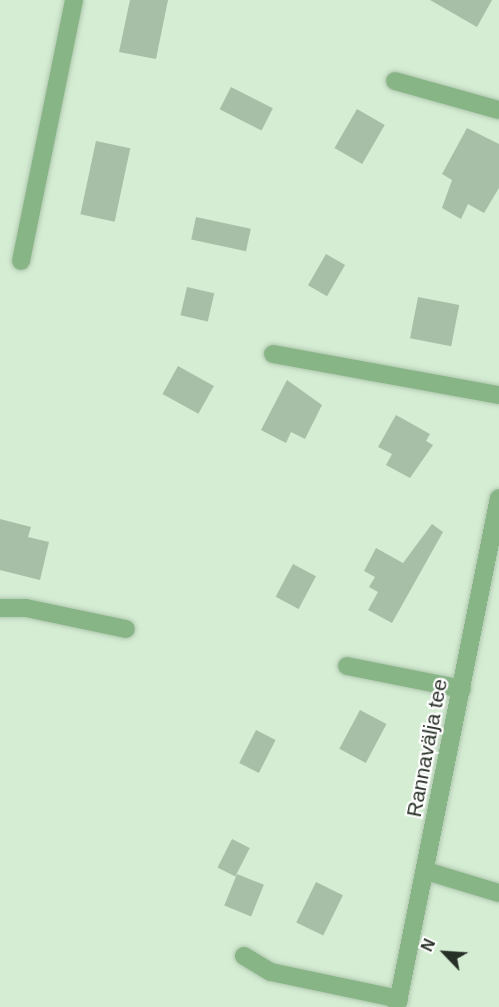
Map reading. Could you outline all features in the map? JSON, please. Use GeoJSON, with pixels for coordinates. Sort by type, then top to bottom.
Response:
{"type":"FeatureCollection","features":[{"type":"Feature","properties":{"kind":"street"},"geometry":{"type":"LineString","coordinates":[[21,261],[74,0]]}},
{"type":"Feature","properties":{"kind":"street"},"geometry":{"type":"LineString","coordinates":[[395,81],[499,110]]}},
{"type":"Feature","properties":{"kind":"street"},"geometry":{"type":"LineString","coordinates":[[273,354],[499,395]]}},
{"type":"Feature","properties":{"kind":"street","name":"Rannavälja tee"},"geometry":{"type":"LineString","coordinates":[[398,1003],[499,498]]}},
{"type":"Feature","properties":{"kind":"street"},"geometry":{"type":"LineString","coordinates":[[0,608],[26,608],[126,629]]}},
{"type":"Feature","properties":{"kind":"street"},"geometry":{"type":"LineString","coordinates":[[347,666],[462,689]]}},
{"type":"Feature","properties":{"kind":"street"},"geometry":{"type":"LineString","coordinates":[[426,871],[499,893]]}},
{"type":"Feature","properties":{"kind":"street"},"geometry":{"type":"LineString","coordinates":[[244,956],[271,972],[398,1003]]}},
{"type":"Feature","properties":{"kind":"building"},"geometry":{"type":"Polygon","coordinates":[[[130,0],[168,0],[156,59],[119,52],[130,0]]]}},
{"type":"Feature","properties":{"kind":"building"},"geometry":{"type":"Polygon","coordinates":[[[430,0],[492,0],[477,27],[430,0]]]}},
{"type":"Feature","properties":{"kind":"building"},"geometry":{"type":"Polygon","coordinates":[[[231,87],[273,108],[262,131],[220,109],[231,87]]]}},
{"type":"Feature","properties":{"kind":"building"},"geometry":{"type":"Polygon","coordinates":[[[357,109],[385,125],[362,164],[334,148],[357,109]]]}},
{"type":"Feature","properties":{"kind":"building"},"geometry":{"type":"Polygon","coordinates":[[[467,128],[499,144],[499,188],[484,213],[468,204],[461,219],[442,208],[452,180],[442,174],[467,128]]]}},
{"type":"Feature","properties":{"kind":"building"},"geometry":{"type":"Polygon","coordinates":[[[96,141],[130,148],[115,222],[80,214],[96,141]]]}},
{"type":"Feature","properties":{"kind":"building"},"geometry":{"type":"Polygon","coordinates":[[[196,217],[251,229],[246,251],[191,239],[196,217]]]}},
{"type":"Feature","properties":{"kind":"building"},"geometry":{"type":"Polygon","coordinates":[[[326,254],[345,265],[327,296],[308,285],[326,254]]]}},
{"type":"Feature","properties":{"kind":"building"},"geometry":{"type":"Polygon","coordinates":[[[187,287],[214,293],[208,322],[180,315],[187,287]]]}},
{"type":"Feature","properties":{"kind":"building"},"geometry":{"type":"Polygon","coordinates":[[[418,297],[459,305],[451,346],[410,338],[418,297]]]}},
{"type":"Feature","properties":{"kind":"building"},"geometry":{"type":"Polygon","coordinates":[[[178,366],[214,386],[198,414],[162,394],[178,366]]]}},
{"type":"Feature","properties":{"kind":"building"},"geometry":{"type":"Polygon","coordinates":[[[287,380],[322,405],[305,439],[291,432],[286,443],[261,430],[287,380]]]}},
{"type":"Feature","properties":{"kind":"building"},"geometry":{"type":"Polygon","coordinates":[[[396,415],[430,434],[426,441],[433,445],[410,478],[386,465],[392,454],[378,447],[396,415]]]}},
{"type":"Feature","properties":{"kind":"building"},"geometry":{"type":"Polygon","coordinates":[[[0,519],[31,527],[28,537],[49,542],[40,580],[0,570],[0,519]]]}},
{"type":"Feature","properties":{"kind":"building"},"geometry":{"type":"Polygon","coordinates":[[[432,524],[443,532],[392,623],[368,610],[378,592],[369,587],[375,577],[364,571],[376,548],[403,563],[432,524]]]}},
{"type":"Feature","properties":{"kind":"building"},"geometry":{"type":"Polygon","coordinates":[[[293,564],[316,576],[299,609],[276,597],[293,564]]]}},
{"type":"Feature","properties":{"kind":"building"},"geometry":{"type":"Polygon","coordinates":[[[360,710],[386,724],[366,763],[339,749],[360,710]]]}},
{"type":"Feature","properties":{"kind":"building"},"geometry":{"type":"Polygon","coordinates":[[[256,730],[276,740],[259,773],[239,763],[256,730]]]}},
{"type":"Feature","properties":{"kind":"building"},"geometry":{"type":"Polygon","coordinates":[[[232,839],[250,848],[235,877],[217,868],[232,839]]]}},
{"type":"Feature","properties":{"kind":"building"},"geometry":{"type":"Polygon","coordinates":[[[237,874],[264,885],[251,916],[224,906],[237,874]]]}},
{"type":"Feature","properties":{"kind":"building"},"geometry":{"type":"Polygon","coordinates":[[[316,882],[343,895],[323,936],[296,922],[316,882]]]}}]}
